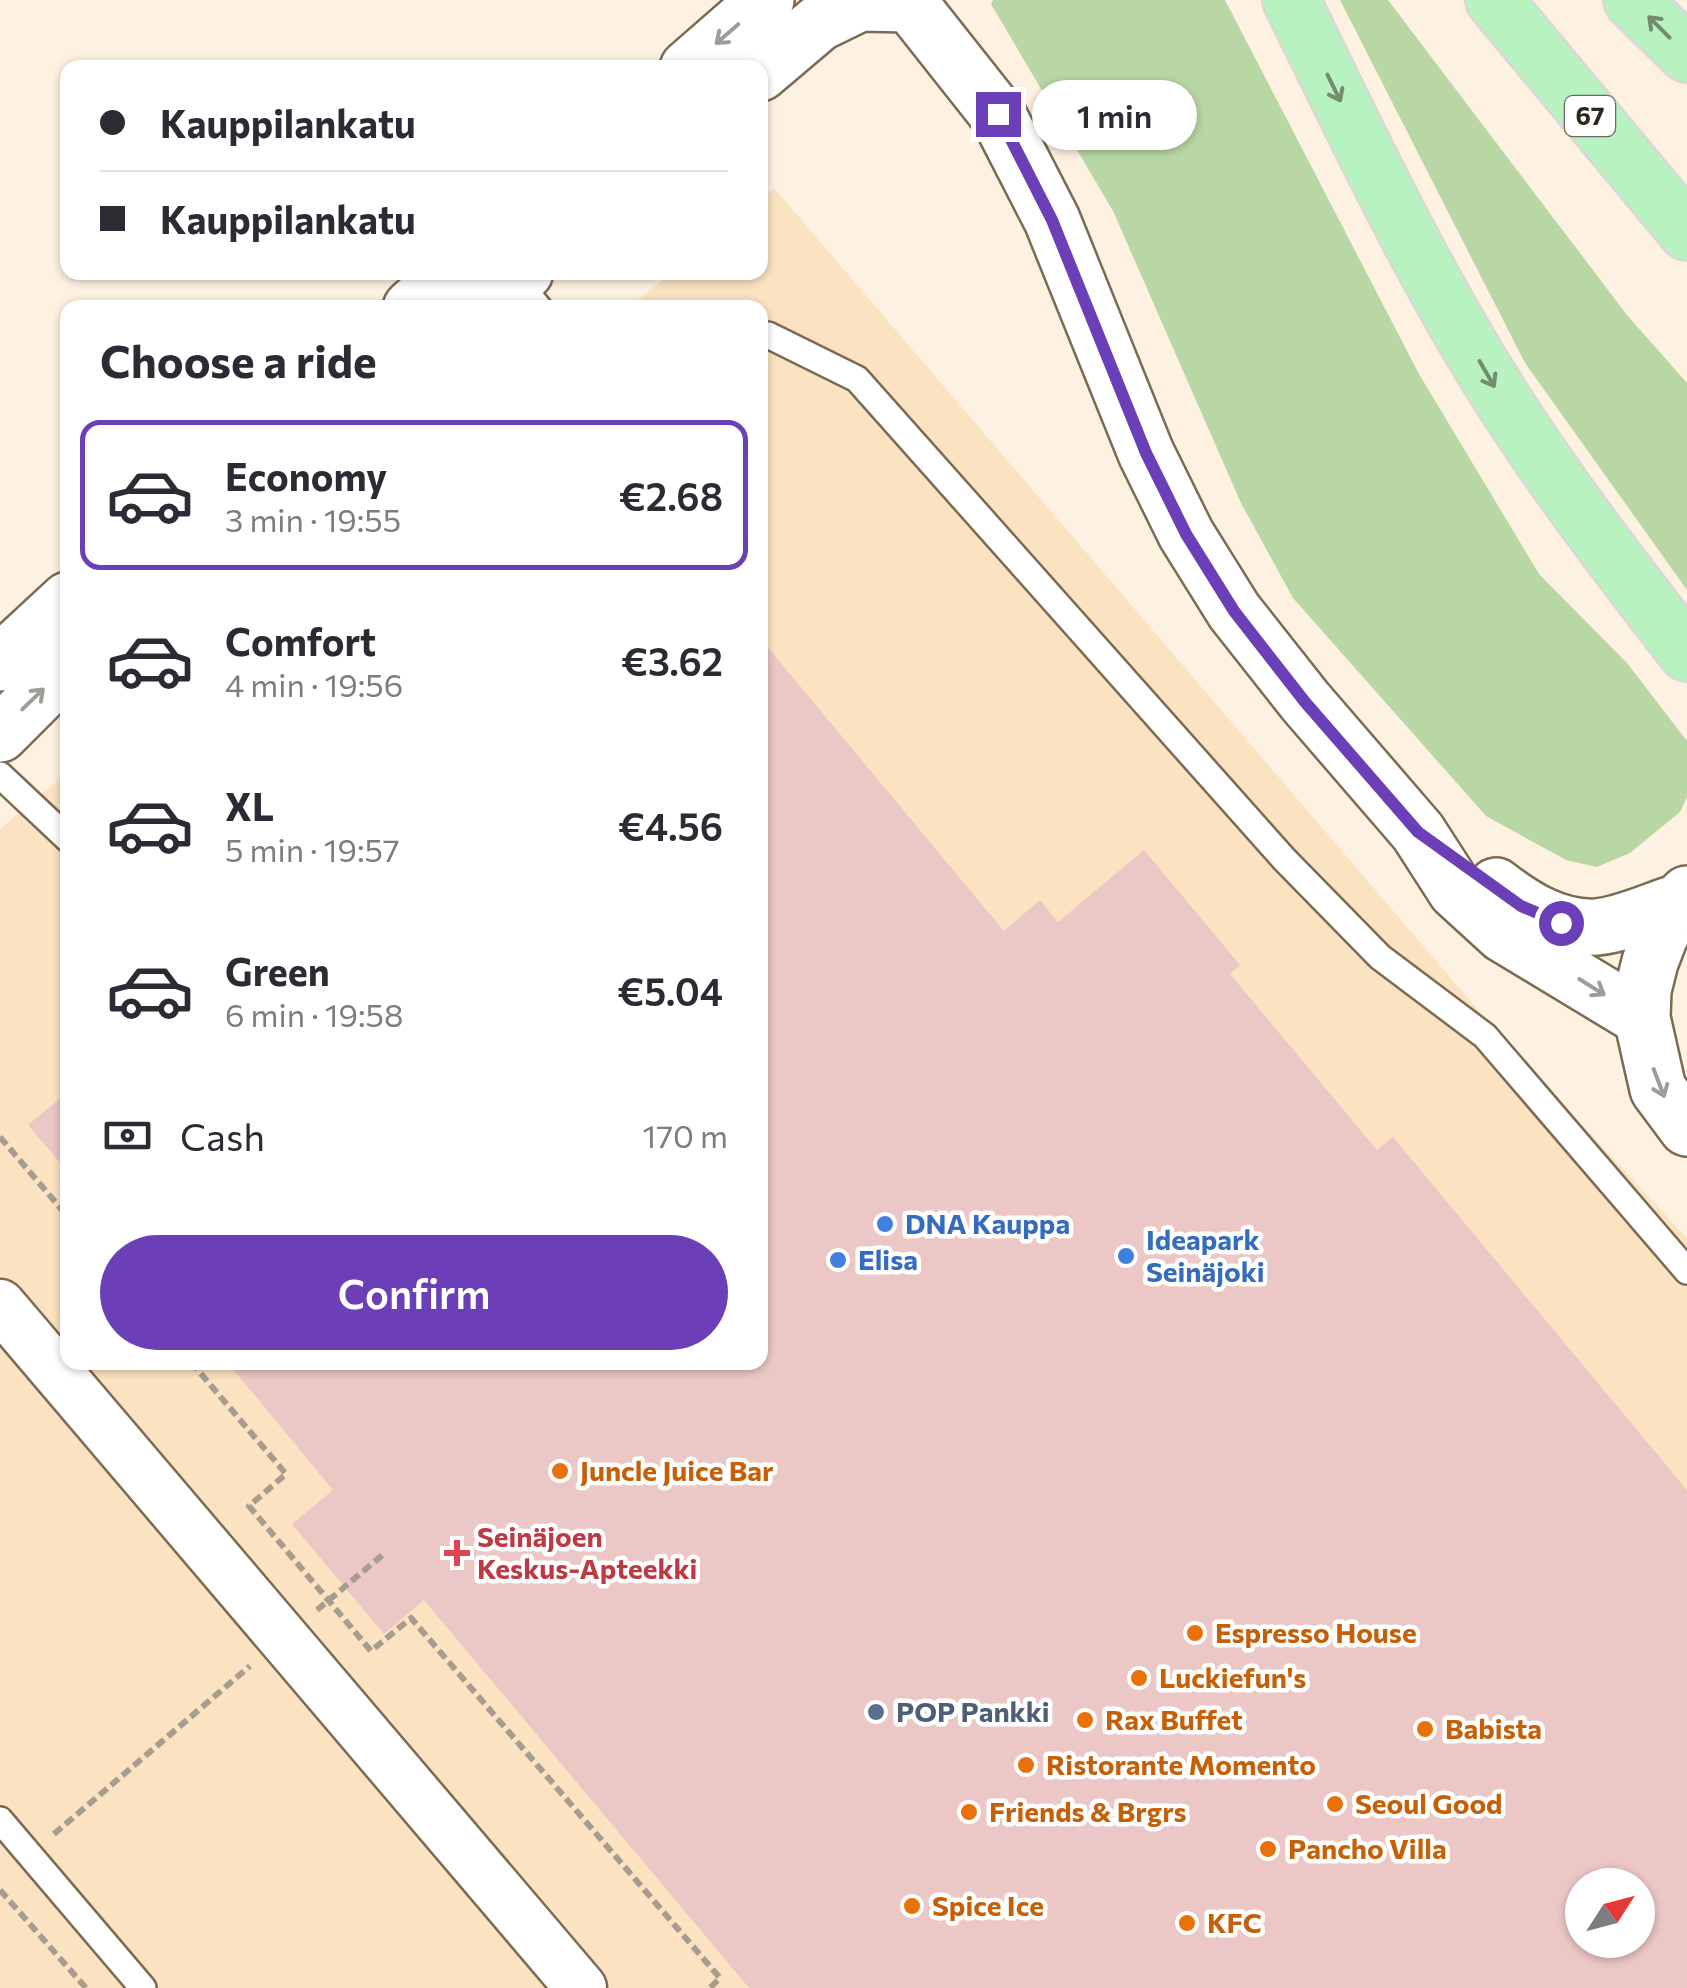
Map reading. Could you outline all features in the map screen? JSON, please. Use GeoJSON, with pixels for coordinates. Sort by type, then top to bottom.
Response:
{"type":"FeatureCollection","features":[{"type":"Feature","properties":{"kind":"main road"},"geometry":{"type":"LineString","coordinates":[[1291,0],[1405,231],[1496,389],[1593,532],[1687,652]]}},
{"type":"Feature","properties":{"kind":"main road","name":"67"},"geometry":{"type":"LineString","coordinates":[[1494,0],[1687,232]]}},
{"type":"Feature","properties":{"kind":"main road"},"geometry":{"type":"LineString","coordinates":[[1632,0],[1687,54]]}},
{"type":"Feature","properties":{"kind":"street"},"geometry":{"type":"LineString","coordinates":[[697,60],[766,0]]}},
{"type":"Feature","properties":{"kind":"street"},"geometry":{"type":"LineString","coordinates":[[768,66],[819,23],[860,2],[909,2],[998,114],[1052,220],[1146,453],[1186,534],[1234,611],[1305,702],[1418,832],[1456,891],[1503,934],[1642,1018]]}},
{"type":"Feature","properties":{"kind":"street"},"geometry":{"type":"LineString","coordinates":[[420,300],[443,280]]}},
{"type":"Feature","properties":{"kind":"street"},"geometry":{"type":"LineString","coordinates":[[0,663],[60,607]]}},
{"type":"Feature","properties":{"kind":"street"},"geometry":{"type":"LineString","coordinates":[[0,734],[60,674]]}},
{"type":"Feature","properties":{"kind":"street"},"geometry":{"type":"LineString","coordinates":[[1418,832],[1521,906],[1561,923],[1597,927],[1683,898]]}},
{"type":"Feature","properties":{"kind":"street"},"geometry":{"type":"LineString","coordinates":[[1683,898],[1660,936],[1650,962],[1642,1018],[1658,1089],[1687,1128]]}},
{"type":"Feature","properties":{"kind":"street"},"geometry":{"type":"LineString","coordinates":[[0,1305],[581,1988]]}},
{"type":"Feature","properties":{"kind":"lane"},"geometry":{"type":"LineString","coordinates":[[768,335],[857,379],[1284,859],[1380,957],[1485,1036],[1687,1271]]}},
{"type":"Feature","properties":{"kind":"lane"},"geometry":{"type":"LineString","coordinates":[[0,775],[60,831]]}},
{"type":"Feature","properties":{"kind":"lane"},"geometry":{"type":"LineString","coordinates":[[0,1820],[143,1988]]}},
{"type":"Feature","properties":{"kind":"path"},"geometry":{"type":"LineString","coordinates":[[0,1138],[60,1208]]}},
{"type":"Feature","properties":{"kind":"path"},"geometry":{"type":"LineString","coordinates":[[198,1370],[286,1474],[249,1506],[371,1650],[411,1618],[720,1978],[710,1988]]}},
{"type":"Feature","properties":{"kind":"path"},"geometry":{"type":"LineString","coordinates":[[29,1855],[385,1552]]}},
{"type":"Feature","properties":{"kind":"path"},"geometry":{"type":"LineString","coordinates":[[0,1890],[86,1988]]}},
{"type":"Feature","properties":{"kind":"shaded area","name":"Ideapark Seinäjoki"},"geometry":{"type":"Polygon","coordinates":[[[774,188],[1508,1045],[1687,1238],[1687,1988],[0,1988],[0,829],[60,779],[60,1370],[768,1370],[768,300],[638,300],[663,280],[768,280],[768,193],[774,188]]]}},
{"type":"Feature","properties":{"kind":"green space"},"geometry":{"type":"Polygon","coordinates":[[[993,0],[1225,0],[1419,374],[1539,574],[1627,663],[1687,741],[1687,797],[1680,812],[1630,853],[1597,867],[1566,860],[1486,816],[1293,598],[1241,503],[1113,211],[991,4],[993,0]]]}},
{"type":"Feature","properties":{"kind":"green space"},"geometry":{"type":"Polygon","coordinates":[[[1340,0],[1388,0],[1627,315],[1687,383],[1687,590],[1525,363],[1340,0]]]}},
{"type":"Feature","properties":{"kind":"building","name":"Ideapark Seinäjoki"},"geometry":{"type":"Polygon","coordinates":[[[768,648],[1004,931],[1040,900],[1058,922],[1144,850],[1240,965],[1230,974],[1377,1150],[1393,1137],[1687,1490],[1687,1988],[749,1988],[424,1600],[384,1634],[292,1524],[333,1490],[234,1370],[768,1370],[768,648]]]}},
{"type":"Feature","properties":{"kind":"building"},"geometry":{"type":"Polygon","coordinates":[[[60,1099],[60,1163],[28,1125],[60,1099]]]}},
{"type":"Feature","properties":{"kind":"place","name":"DNA Kauppa"},"geometry":{"type":"Point","coordinates":[885,1224]}},
{"type":"Feature","properties":{"kind":"place","name":"Ideapark Seinäjoki"},"geometry":{"type":"Point","coordinates":[1126,1256]}},
{"type":"Feature","properties":{"kind":"place","name":"Elisa"},"geometry":{"type":"Point","coordinates":[838,1260]}},
{"type":"Feature","properties":{"kind":"place","name":"Juncle Juice Bar"},"geometry":{"type":"Point","coordinates":[560,1471]}},
{"type":"Feature","properties":{"kind":"place","name":"Seinäjoen Keskus-Apteekki"},"geometry":{"type":"Point","coordinates":[457,1553]}},
{"type":"Feature","properties":{"kind":"place","name":"Espresso House"},"geometry":{"type":"Point","coordinates":[1195,1633]}},
{"type":"Feature","properties":{"kind":"place","name":"Luckiefun's"},"geometry":{"type":"Point","coordinates":[1139,1678]}},
{"type":"Feature","properties":{"kind":"place","name":"POP Pankki"},"geometry":{"type":"Point","coordinates":[876,1712]}},
{"type":"Feature","properties":{"kind":"place","name":"Rax Buffet"},"geometry":{"type":"Point","coordinates":[1085,1720]}},
{"type":"Feature","properties":{"kind":"place","name":"Babista"},"geometry":{"type":"Point","coordinates":[1425,1729]}},
{"type":"Feature","properties":{"kind":"place","name":"Ristorante Momento"},"geometry":{"type":"Point","coordinates":[1026,1765]}},
{"type":"Feature","properties":{"kind":"place","name":"Seoul Good"},"geometry":{"type":"Point","coordinates":[1335,1804]}},
{"type":"Feature","properties":{"kind":"place","name":"Friends & Brgrs"},"geometry":{"type":"Point","coordinates":[969,1812]}},
{"type":"Feature","properties":{"kind":"place","name":"Pancho Villa"},"geometry":{"type":"Point","coordinates":[1268,1849]}},
{"type":"Feature","properties":{"kind":"place","name":"Spice Ice"},"geometry":{"type":"Point","coordinates":[912,1906]}},
{"type":"Feature","properties":{"kind":"place","name":"KFC"},"geometry":{"type":"Point","coordinates":[1187,1923]}},
{"type":"Feature","properties":{"kind":"route"},"geometry":{"type":"LineString","coordinates":[[998,114],[1052,220],[1146,453],[1186,534],[1234,611],[1305,702],[1418,832],[1521,906],[1561,923]]}}]}
